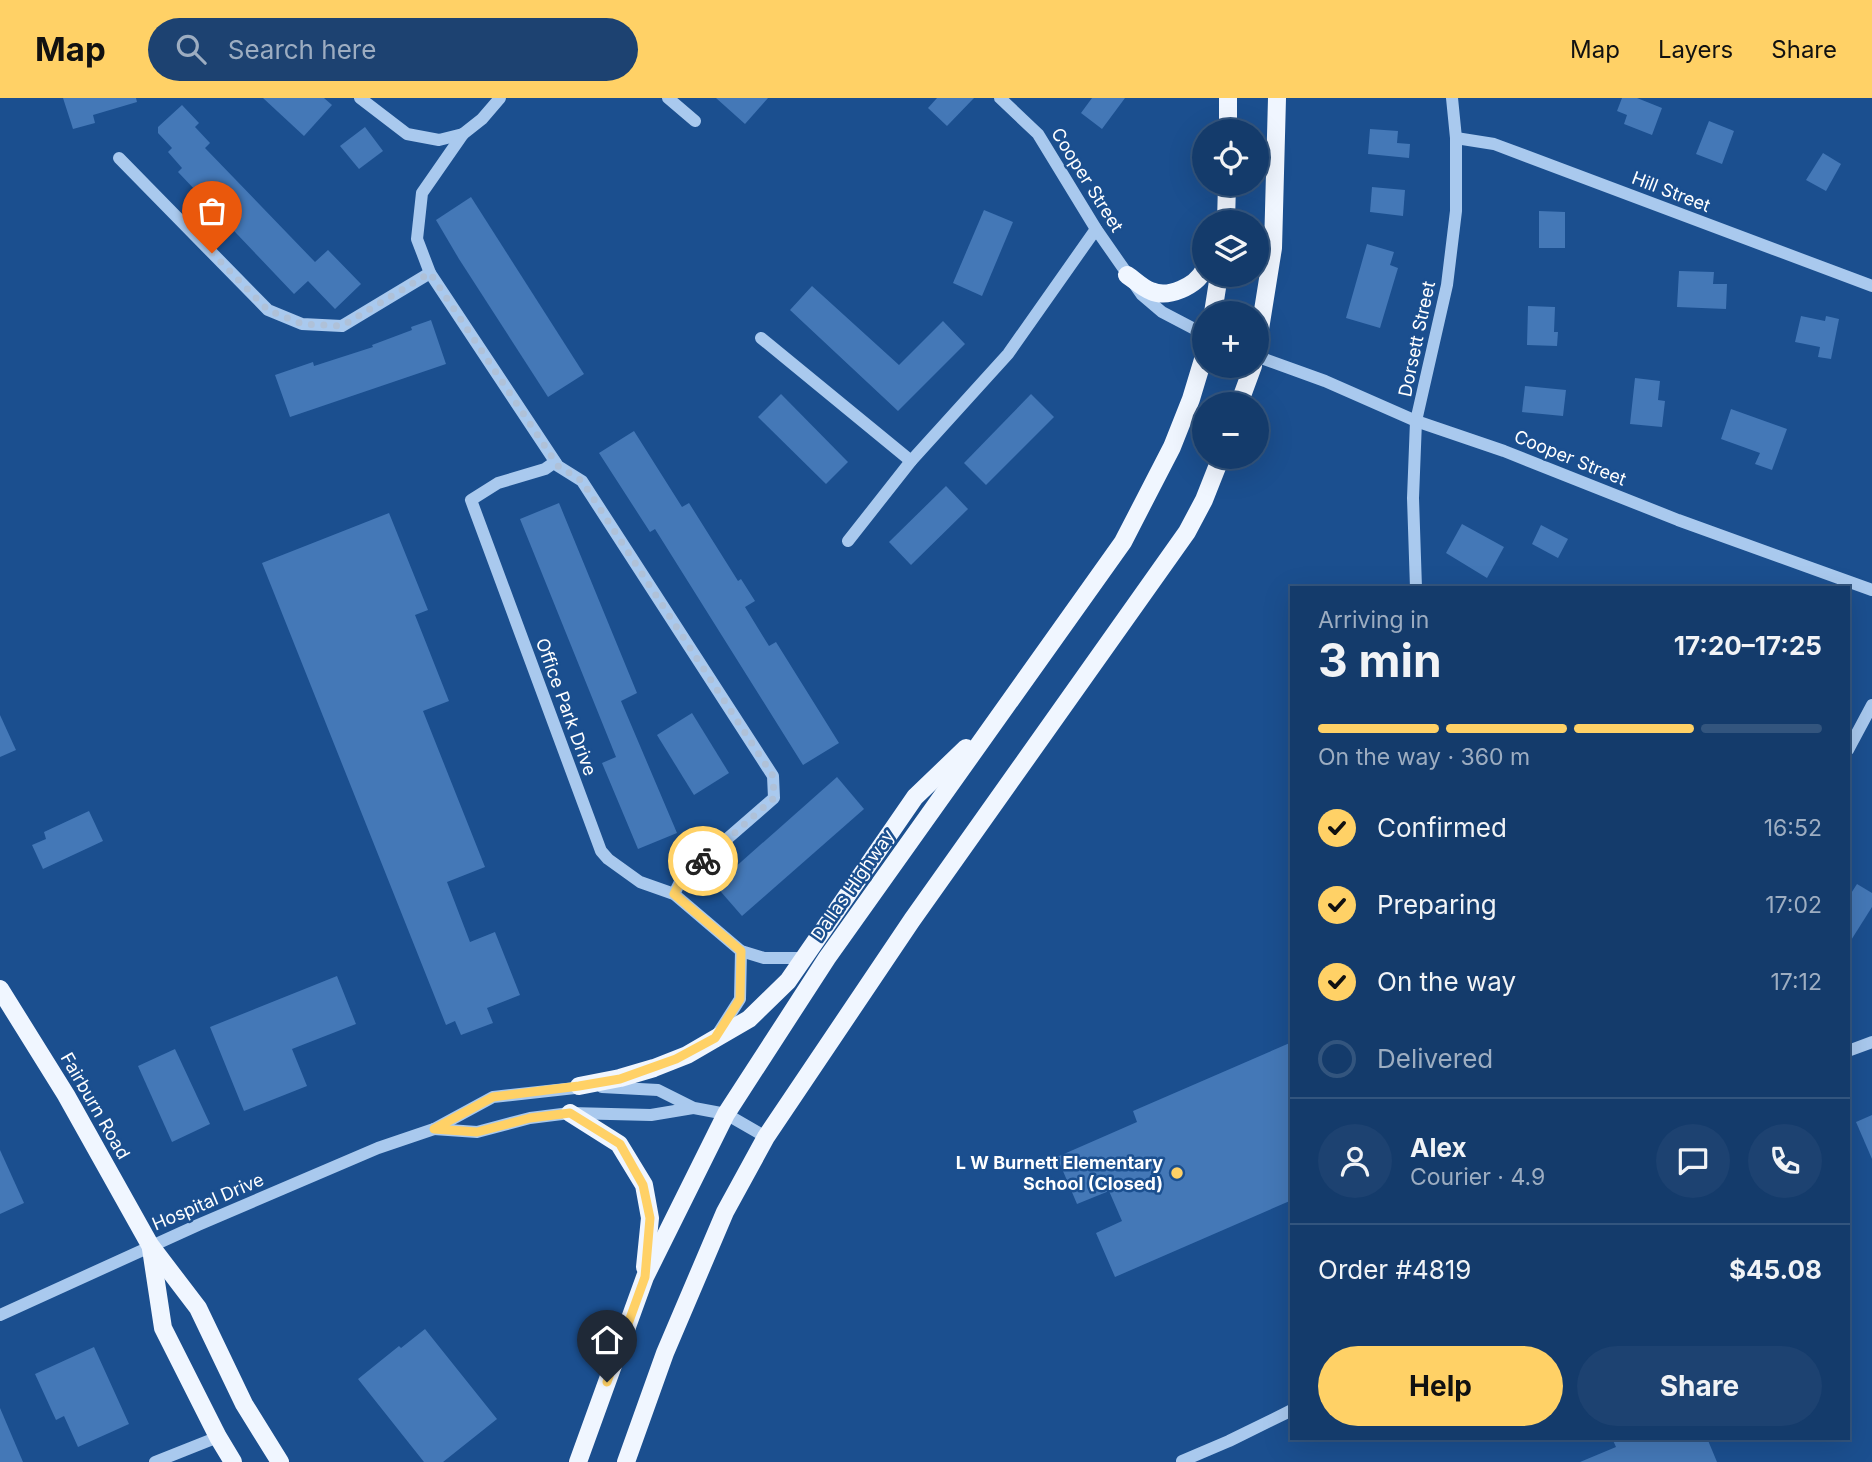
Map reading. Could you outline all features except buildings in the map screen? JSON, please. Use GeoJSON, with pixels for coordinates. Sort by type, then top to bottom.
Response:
{"type":"FeatureCollection","features":[{"type":"Feature","properties":{"kind":"main road"},"geometry":{"type":"LineString","coordinates":[[1228,98],[1228,119]]}},
{"type":"Feature","properties":{"kind":"main road"},"geometry":{"type":"LineString","coordinates":[[1265,301],[1273,248],[1277,98]]}},
{"type":"Feature","properties":{"kind":"main road"},"geometry":{"type":"LineString","coordinates":[[1127,275],[1152,292],[1175,292],[1192,283]]}},
{"type":"Feature","properties":{"kind":"main road","name":"Dallas Highway"},"geometry":{"type":"LineString","coordinates":[[578,1462],[645,1277],[726,1114],[827,958],[1123,542],[1172,447],[1197,378]]}},
{"type":"Feature","properties":{"kind":"main road"},"geometry":{"type":"LineString","coordinates":[[626,1462],[664,1353],[725,1212],[766,1137],[912,920],[1187,531],[1216,469]]}},
{"type":"Feature","properties":{"kind":"main road"},"geometry":{"type":"LineString","coordinates":[[579,1086],[620,1079],[687,1055],[749,1019],[788,981],[915,797],[997,720]]}},
{"type":"Feature","properties":{"kind":"main road","name":"Fairburn Road"},"geometry":{"type":"LineString","coordinates":[[0,989],[66,1095],[150,1245],[198,1308],[244,1404],[280,1462]]}},
{"type":"Feature","properties":{"kind":"main road"},"geometry":{"type":"LineString","coordinates":[[570,1113],[620,1144],[643,1185],[650,1218],[645,1277]]}},
{"type":"Feature","properties":{"kind":"main road","name":"Fairburn Road"},"geometry":{"type":"LineString","coordinates":[[150,1245],[163,1328],[233,1462]]}},
{"type":"Feature","properties":{"kind":"street"},"geometry":{"type":"LineString","coordinates":[[360,98],[407,134],[439,140],[463,134]]}},
{"type":"Feature","properties":{"kind":"street"},"geometry":{"type":"LineString","coordinates":[[500,98],[463,134],[422,193],[417,239],[430,273],[555,462],[582,481],[773,776],[774,798],[682,878],[674,894]]}},
{"type":"Feature","properties":{"kind":"street"},"geometry":{"type":"LineString","coordinates":[[668,98],[695,121]]}},
{"type":"Feature","properties":{"kind":"street","name":"Cooper Street"},"geometry":{"type":"LineString","coordinates":[[1000,98],[1038,134],[1096,229],[1142,295],[1162,312],[1192,328]]}},
{"type":"Feature","properties":{"kind":"street","name":"Dorsett Street"},"geometry":{"type":"LineString","coordinates":[[1416,586],[1413,498],[1416,421],[1447,285],[1456,211],[1456,138],[1452,98]]}},
{"type":"Feature","properties":{"kind":"street","name":"Hill Street"},"geometry":{"type":"LineString","coordinates":[[1456,138],[1494,144],[1872,286]]}},
{"type":"Feature","properties":{"kind":"street"},"geometry":{"type":"LineString","coordinates":[[119,158],[268,310],[302,324],[342,326],[430,273]]}},
{"type":"Feature","properties":{"kind":"street"},"geometry":{"type":"LineString","coordinates":[[848,541],[911,461],[1008,354],[1096,229]]}},
{"type":"Feature","properties":{"kind":"street"},"geometry":{"type":"LineString","coordinates":[[761,338],[911,461]]}},
{"type":"Feature","properties":{"kind":"street","name":"Cooper Street"},"geometry":{"type":"LineString","coordinates":[[1269,360],[1416,421],[1504,451],[1678,520],[1872,590]]}},
{"type":"Feature","properties":{"kind":"street","name":"Office Park Drive"},"geometry":{"type":"LineString","coordinates":[[555,462],[544,469],[498,483],[471,500],[601,851],[640,881],[674,894],[741,951],[764,958],[803,958]]}},
{"type":"Feature","properties":{"kind":"street"},"geometry":{"type":"LineString","coordinates":[[1850,746],[1872,705]]}},
{"type":"Feature","properties":{"kind":"street"},"geometry":{"type":"LineString","coordinates":[[715,1038],[740,999],[741,951]]}},
{"type":"Feature","properties":{"kind":"street"},"geometry":{"type":"LineString","coordinates":[[1850,1050],[1872,1042]]}},
{"type":"Feature","properties":{"kind":"street","name":"Hospital Drive"},"geometry":{"type":"LineString","coordinates":[[0,1315],[150,1245],[377,1148],[434,1129],[493,1097],[579,1086],[658,1090],[694,1108],[726,1114],[766,1137]]}},
{"type":"Feature","properties":{"kind":"street","name":"Hospital Drive"},"geometry":{"type":"LineString","coordinates":[[434,1129],[477,1132],[530,1118],[570,1113],[651,1115],[694,1108]]}},
{"type":"Feature","properties":{"kind":"street"},"geometry":{"type":"LineString","coordinates":[[1182,1461],[1290,1411]]}},
{"type":"Feature","properties":{"kind":"street"},"geometry":{"type":"LineString","coordinates":[[155,1462],[218,1437]]}},
{"type":"Feature","properties":{"kind":"way so far"},"geometry":{"type":"LineString","coordinates":[[212,253],[268,310],[302,324],[342,326],[430,273],[558,466],[582,481],[773,776],[774,798],[703,861]]}},
{"type":"Feature","properties":{"kind":"place","name":"L W Burnett Elementary School (Closed)"},"geometry":{"type":"Point","coordinates":[1177,1173]}},
{"type":"Feature","properties":{"kind":"route"},"geometry":{"type":"LineString","coordinates":[[607,1382],[645,1277],[650,1218],[643,1185],[620,1144],[570,1113],[530,1118],[477,1132],[434,1129],[493,1097],[620,1079],[687,1055],[715,1038],[740,999],[741,951],[674,894],[682,878],[703,861]]}}]}
